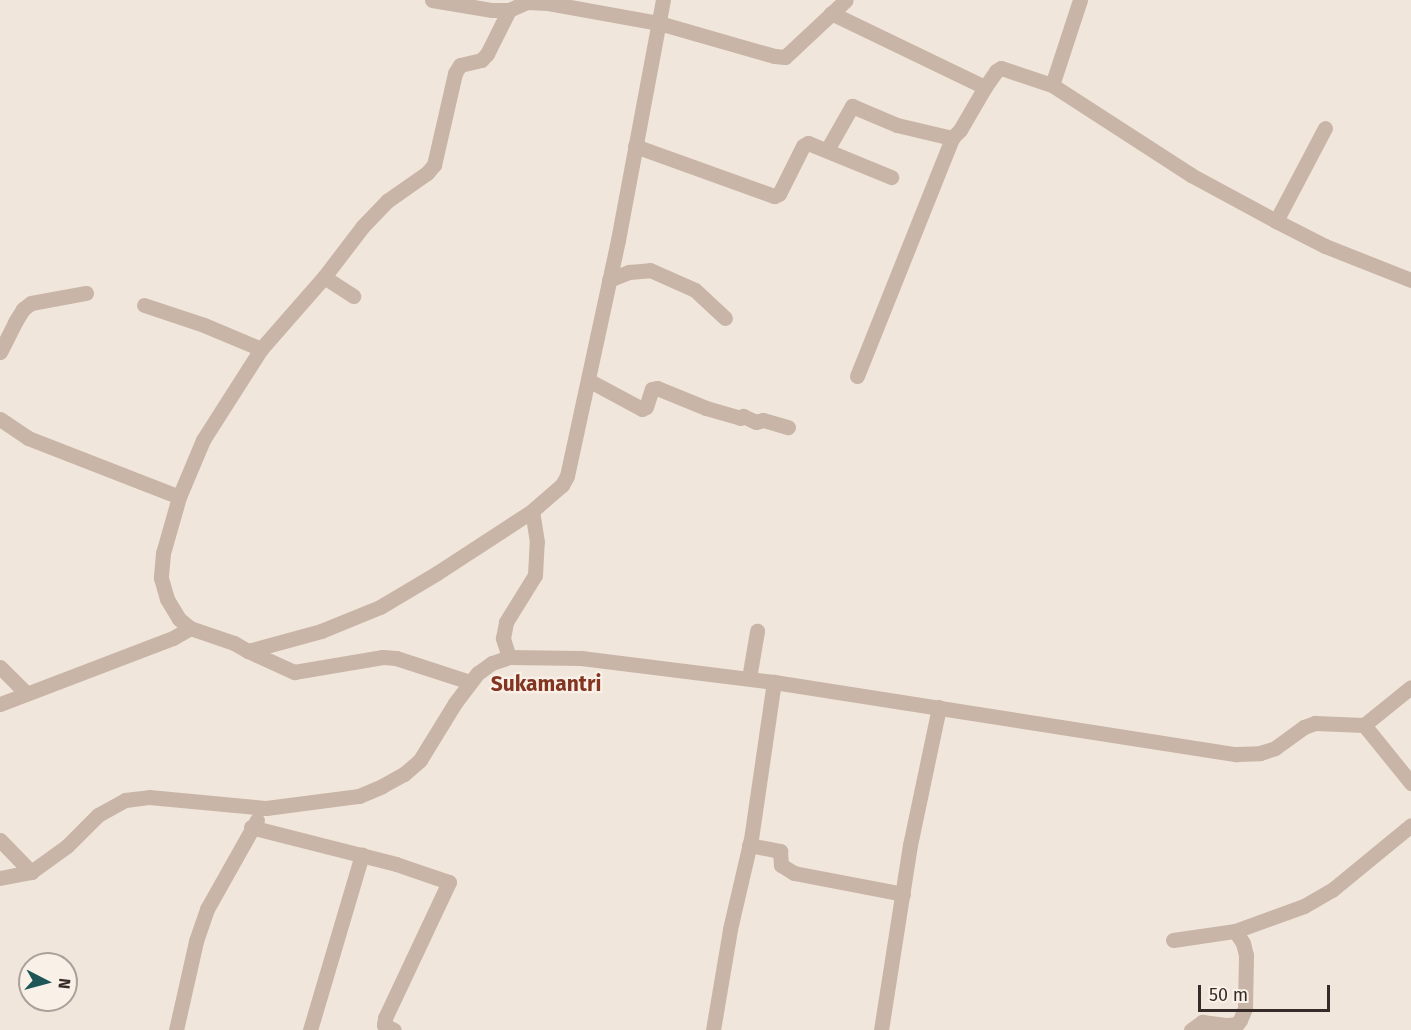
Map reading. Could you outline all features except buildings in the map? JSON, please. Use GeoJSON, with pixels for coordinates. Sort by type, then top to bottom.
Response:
{"type":"FeatureCollection","features":[{"type":"Feature","properties":{"kind":"street"},"geometry":{"type":"LineString","coordinates":[[432,0],[492,10],[509,10],[536,2],[659,23],[774,56],[785,57],[846,0]]}},
{"type":"Feature","properties":{"kind":"street"},"geometry":{"type":"LineString","coordinates":[[248,651],[321,631],[380,607],[532,511],[562,486],[567,476],[609,280],[663,0]]}},
{"type":"Feature","properties":{"kind":"street"},"geometry":{"type":"LineString","coordinates":[[1052,85],[1080,0]]}},
{"type":"Feature","properties":{"kind":"street"},"geometry":{"type":"LineString","coordinates":[[470,682],[396,658],[383,657],[294,672],[234,643],[190,628],[179,619],[167,599],[161,578],[163,553],[179,497],[203,440],[261,349],[324,277],[363,226],[387,201],[427,173],[434,165],[455,73],[460,65],[481,60],[487,54],[509,10]]}},
{"type":"Feature","properties":{"kind":"street"},"geometry":{"type":"LineString","coordinates":[[831,13],[985,87]]}},
{"type":"Feature","properties":{"kind":"street"},"geometry":{"type":"LineString","coordinates":[[856,376],[952,138],[996,70],[1001,68],[1052,85],[1191,175],[1276,221],[1325,246],[1411,280]]}},
{"type":"Feature","properties":{"kind":"street"},"geometry":{"type":"LineString","coordinates":[[827,150],[852,106],[897,125],[952,138]]}},
{"type":"Feature","properties":{"kind":"street"},"geometry":{"type":"LineString","coordinates":[[1276,221],[1325,128]]}},
{"type":"Feature","properties":{"kind":"street"},"geometry":{"type":"LineString","coordinates":[[635,146],[774,196],[779,194],[805,144],[827,150],[891,177]]}},
{"type":"Feature","properties":{"kind":"street"},"geometry":{"type":"LineString","coordinates":[[609,280],[629,272],[650,270],[694,290],[725,318]]}},
{"type":"Feature","properties":{"kind":"street"},"geometry":{"type":"LineString","coordinates":[[324,277],[353,296]]}},
{"type":"Feature","properties":{"kind":"street"},"geometry":{"type":"LineString","coordinates":[[0,352],[23,309],[31,303],[86,293]]}},
{"type":"Feature","properties":{"kind":"street"},"geometry":{"type":"LineString","coordinates":[[144,305],[204,325],[261,349]]}},
{"type":"Feature","properties":{"kind":"street"},"geometry":{"type":"LineString","coordinates":[[588,380],[642,409],[646,407],[655,388],[740,418],[743,416],[756,422],[763,420],[788,427]]}},
{"type":"Feature","properties":{"kind":"street"},"geometry":{"type":"LineString","coordinates":[[0,419],[28,438],[179,497]]}},
{"type":"Feature","properties":{"kind":"street"},"geometry":{"type":"LineString","coordinates":[[509,657],[503,638],[506,622],[536,575],[537,542],[532,511]]}},
{"type":"Feature","properties":{"kind":"street"},"geometry":{"type":"LineString","coordinates":[[0,704],[173,638],[190,628]]}},
{"type":"Feature","properties":{"kind":"street"},"geometry":{"type":"LineString","coordinates":[[749,678],[757,632]]}},
{"type":"Feature","properties":{"kind":"street"},"geometry":{"type":"LineString","coordinates":[[0,878],[31,872],[66,846],[98,815],[125,800],[149,797],[266,808],[359,796],[404,774],[420,760],[470,682],[492,663],[509,657],[581,658],[749,678],[1236,754],[1260,753],[1275,748],[1304,727],[1315,723],[1364,725],[1411,687]]}},
{"type":"Feature","properties":{"kind":"street"},"geometry":{"type":"LineString","coordinates":[[0,667],[26,693]]}},
{"type":"Feature","properties":{"kind":"street"},"geometry":{"type":"LineString","coordinates":[[713,1030],[729,936],[749,845],[774,682]]}},
{"type":"Feature","properties":{"kind":"street"},"geometry":{"type":"LineString","coordinates":[[881,1030],[903,894],[939,707]]}},
{"type":"Feature","properties":{"kind":"street"},"geometry":{"type":"LineString","coordinates":[[1364,725],[1411,783]]}},
{"type":"Feature","properties":{"kind":"street"},"geometry":{"type":"LineString","coordinates":[[176,1030],[196,941],[207,909],[251,828],[266,808]]}},
{"type":"Feature","properties":{"kind":"street"},"geometry":{"type":"LineString","coordinates":[[1173,940],[1235,931],[1322,897],[1411,825]]}},
{"type":"Feature","properties":{"kind":"street"},"geometry":{"type":"LineString","coordinates":[[251,828],[362,855],[449,882],[385,1018],[384,1025],[394,1030]]}},
{"type":"Feature","properties":{"kind":"street"},"geometry":{"type":"LineString","coordinates":[[0,840],[31,872]]}},
{"type":"Feature","properties":{"kind":"street"},"geometry":{"type":"LineString","coordinates":[[749,845],[780,851],[781,865],[794,873],[903,894]]}},
{"type":"Feature","properties":{"kind":"street"},"geometry":{"type":"LineString","coordinates":[[310,1030],[362,855]]}},
{"type":"Feature","properties":{"kind":"street"},"geometry":{"type":"LineString","coordinates":[[1191,1030],[1202,1022],[1228,1025],[1237,1024],[1240,1020],[1245,1008],[1246,955],[1243,943],[1235,931]]}},
{"type":"Feature","properties":{"kind":"district","name":"Sukamantri"},"geometry":{"type":"Point","coordinates":[546,684]}}]}
